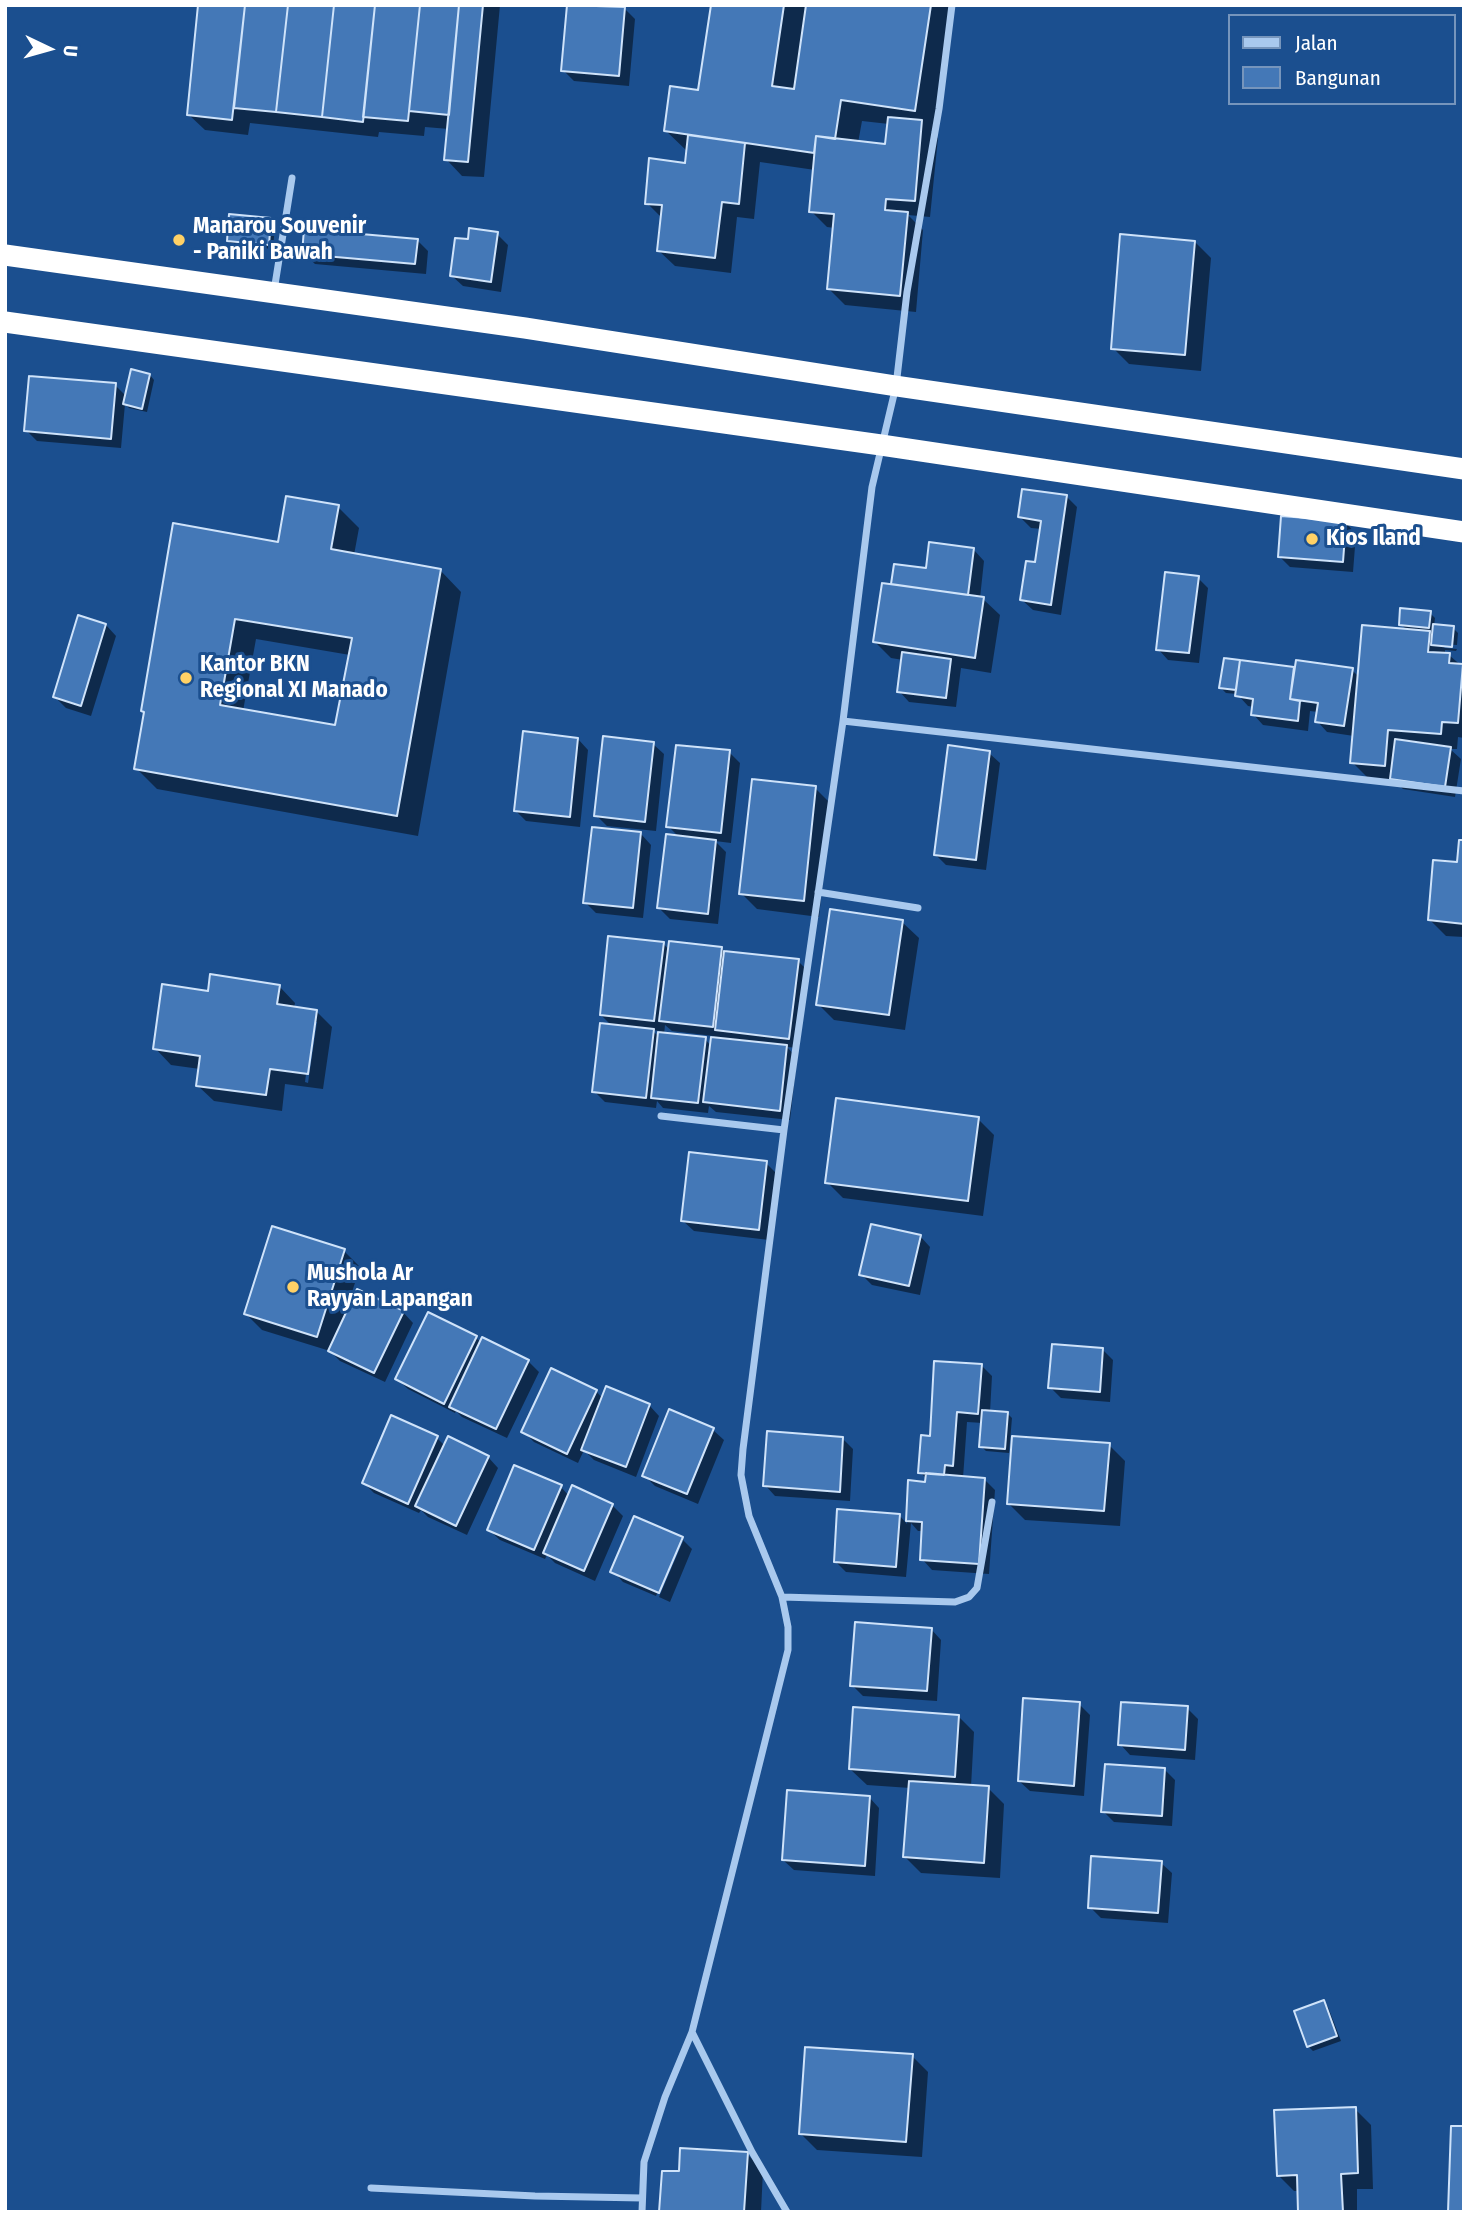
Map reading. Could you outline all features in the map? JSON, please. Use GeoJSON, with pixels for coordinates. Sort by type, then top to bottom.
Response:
{"type":"FeatureCollection","features":[{"type":"Feature","properties":{"kind":"highway"},"geometry":{"type":"LineString","coordinates":[[5,256],[525,328],[896,386],[1464,469]]}},
{"type":"Feature","properties":{"kind":"highway"},"geometry":{"type":"LineString","coordinates":[[5,322],[881,445],[1464,532]]}},
{"type":"Feature","properties":{"kind":"street"},"geometry":{"type":"LineString","coordinates":[[642,2212],[644,2162],[665,2097],[692,2032],[788,1650],[788,1627],[782,1597],[749,1516],[741,1475],[784,1130],[843,721],[872,487],[896,386],[907,292],[939,109],[952,5]]}},
{"type":"Feature","properties":{"kind":"street"},"geometry":{"type":"LineString","coordinates":[[274,293],[292,178]]}},
{"type":"Feature","properties":{"kind":"street"},"geometry":{"type":"LineString","coordinates":[[843,721],[1464,791]]}},
{"type":"Feature","properties":{"kind":"street"},"geometry":{"type":"LineString","coordinates":[[818,892],[918,908]]}},
{"type":"Feature","properties":{"kind":"street"},"geometry":{"type":"LineString","coordinates":[[661,1116],[784,1130]]}},
{"type":"Feature","properties":{"kind":"street"},"geometry":{"type":"LineString","coordinates":[[782,1597],[955,1602],[969,1597],[977,1588],[992,1502]]}},
{"type":"Feature","properties":{"kind":"street"},"geometry":{"type":"LineString","coordinates":[[692,2032],[752,2152],[787,2212]]}},
{"type":"Feature","properties":{"kind":"street"},"geometry":{"type":"LineString","coordinates":[[371,2188],[642,2198]]}},
{"type":"Feature","properties":{"kind":"building"},"geometry":{"type":"Polygon","coordinates":[[[198,5],[245,5],[232,120],[187,115],[198,5]]]}},
{"type":"Feature","properties":{"kind":"building"},"geometry":{"type":"Polygon","coordinates":[[[245,5],[288,5],[276,112],[234,108],[245,5]]]}},
{"type":"Feature","properties":{"kind":"building"},"geometry":{"type":"Polygon","coordinates":[[[288,5],[334,5],[322,117],[276,112],[288,5]]]}},
{"type":"Feature","properties":{"kind":"building"},"geometry":{"type":"Polygon","coordinates":[[[334,5],[375,5],[363,122],[322,117],[334,5]]]}},
{"type":"Feature","properties":{"kind":"building"},"geometry":{"type":"Polygon","coordinates":[[[375,5],[420,5],[408,121],[363,117],[375,5]]]}},
{"type":"Feature","properties":{"kind":"building"},"geometry":{"type":"Polygon","coordinates":[[[420,5],[459,5],[449,115],[409,111],[420,5]]]}},
{"type":"Feature","properties":{"kind":"building"},"geometry":{"type":"Polygon","coordinates":[[[459,5],[483,5],[468,162],[444,160],[459,5]]]}},
{"type":"Feature","properties":{"kind":"building"},"geometry":{"type":"Polygon","coordinates":[[[567,5],[625,7],[619,76],[561,71],[567,5]]]}},
{"type":"Feature","properties":{"kind":"building"},"geometry":{"type":"Polygon","coordinates":[[[711,5],[784,5],[772,86],[794,89],[806,5],[931,5],[915,111],[841,100],[835,139],[816,136],[814,153],[664,131],[670,86],[698,90],[711,5]]]}},
{"type":"Feature","properties":{"kind":"building"},"geometry":{"type":"Polygon","coordinates":[[[888,117],[922,120],[915,201],[886,199],[885,210],[908,212],[900,296],[827,289],[834,214],[809,212],[816,136],[885,144],[888,117]]]}},
{"type":"Feature","properties":{"kind":"building"},"geometry":{"type":"Polygon","coordinates":[[[688,135],[745,143],[739,204],[722,202],[715,258],[657,251],[662,205],[645,204],[649,158],[685,163],[688,135]]]}},
{"type":"Feature","properties":{"kind":"building"},"geometry":{"type":"Polygon","coordinates":[[[229,214],[271,218],[269,245],[227,241],[229,214]]]}},
{"type":"Feature","properties":{"kind":"building"},"geometry":{"type":"Polygon","coordinates":[[[469,228],[498,232],[491,282],[450,276],[455,238],[468,239],[469,228]]]}},
{"type":"Feature","properties":{"kind":"building"},"geometry":{"type":"Polygon","coordinates":[[[304,229],[418,239],[415,264],[302,254],[304,229]]]}},
{"type":"Feature","properties":{"kind":"building"},"geometry":{"type":"Polygon","coordinates":[[[1120,234],[1195,241],[1185,355],[1111,349],[1120,234]]]}},
{"type":"Feature","properties":{"kind":"building"},"geometry":{"type":"Polygon","coordinates":[[[131,369],[150,374],[142,409],[123,404],[131,369]]]}},
{"type":"Feature","properties":{"kind":"building"},"geometry":{"type":"Polygon","coordinates":[[[29,376],[116,383],[111,439],[24,431],[29,376]]]}},
{"type":"Feature","properties":{"kind":"building"},"geometry":{"type":"Polygon","coordinates":[[[1022,489],[1067,495],[1051,605],[1020,600],[1026,561],[1035,562],[1041,521],[1018,517],[1022,489]]]}},
{"type":"Feature","properties":{"kind":"building","name":"Kantor BKN Regional XI Manado"},"geometry":{"type":"Polygon","coordinates":[[[286,496],[339,505],[331,549],[441,569],[397,816],[134,769],[144,712],[141,711],[173,523],[278,542],[286,496]],[[235,619],[220,705],[335,725],[352,638],[235,619]]]}},
{"type":"Feature","properties":{"kind":"building","name":"Kios Iland"},"geometry":{"type":"Polygon","coordinates":[[[1281,516],[1346,521],[1343,562],[1278,557],[1281,516]]]}},
{"type":"Feature","properties":{"kind":"building"},"geometry":{"type":"Polygon","coordinates":[[[929,542],[974,548],[968,595],[891,584],[894,564],[926,568],[929,542]]]}},
{"type":"Feature","properties":{"kind":"building"},"geometry":{"type":"Polygon","coordinates":[[[1165,572],[1199,576],[1189,653],[1156,650],[1165,572]]]}},
{"type":"Feature","properties":{"kind":"building"},"geometry":{"type":"Polygon","coordinates":[[[882,583],[984,597],[975,658],[873,642],[882,583]]]}},
{"type":"Feature","properties":{"kind":"building"},"geometry":{"type":"Polygon","coordinates":[[[1400,608],[1431,611],[1429,628],[1399,625],[1400,608]]]}},
{"type":"Feature","properties":{"kind":"building"},"geometry":{"type":"Polygon","coordinates":[[[78,615],[106,624],[81,706],[53,697],[78,615]]]}},
{"type":"Feature","properties":{"kind":"building"},"geometry":{"type":"Polygon","coordinates":[[[1433,624],[1454,626],[1452,647],[1431,645],[1433,624]]]}},
{"type":"Feature","properties":{"kind":"building"},"geometry":{"type":"Polygon","coordinates":[[[1362,625],[1430,631],[1428,652],[1450,653],[1449,663],[1463,664],[1458,723],[1442,722],[1441,734],[1388,730],[1385,766],[1350,763],[1362,625]]]}},
{"type":"Feature","properties":{"kind":"building"},"geometry":{"type":"Polygon","coordinates":[[[902,652],[951,659],[946,698],[897,692],[902,652]]]}},
{"type":"Feature","properties":{"kind":"building"},"geometry":{"type":"Polygon","coordinates":[[[1224,658],[1240,660],[1236,690],[1219,688],[1224,658]]]}},
{"type":"Feature","properties":{"kind":"building"},"geometry":{"type":"Polygon","coordinates":[[[1240,660],[1294,667],[1290,699],[1300,701],[1298,721],[1251,715],[1253,699],[1235,696],[1240,660]]]}},
{"type":"Feature","properties":{"kind":"building"},"geometry":{"type":"Polygon","coordinates":[[[1296,660],[1353,668],[1344,726],[1315,722],[1318,703],[1290,699],[1296,660]]]}},
{"type":"Feature","properties":{"kind":"building"},"geometry":{"type":"Polygon","coordinates":[[[523,731],[578,738],[570,817],[514,811],[523,731]]]}},
{"type":"Feature","properties":{"kind":"building"},"geometry":{"type":"Polygon","coordinates":[[[603,736],[654,742],[645,822],[594,816],[603,736]]]}},
{"type":"Feature","properties":{"kind":"building"},"geometry":{"type":"Polygon","coordinates":[[[1395,739],[1451,747],[1445,787],[1390,779],[1395,739]]]}},
{"type":"Feature","properties":{"kind":"building"},"geometry":{"type":"Polygon","coordinates":[[[676,745],[730,750],[721,833],[666,827],[676,745]]]}},
{"type":"Feature","properties":{"kind":"building"},"geometry":{"type":"Polygon","coordinates":[[[948,745],[990,751],[976,860],[934,855],[948,745]]]}},
{"type":"Feature","properties":{"kind":"building"},"geometry":{"type":"Polygon","coordinates":[[[752,779],[816,786],[804,901],[739,894],[752,779]]]}},
{"type":"Feature","properties":{"kind":"building"},"geometry":{"type":"Polygon","coordinates":[[[592,827],[641,832],[633,908],[583,903],[592,827]]]}},
{"type":"Feature","properties":{"kind":"building"},"geometry":{"type":"Polygon","coordinates":[[[666,834],[716,840],[708,914],[657,908],[666,834]]]}},
{"type":"Feature","properties":{"kind":"building"},"geometry":{"type":"Polygon","coordinates":[[[1459,840],[1464,840],[1464,924],[1428,920],[1433,860],[1457,862],[1459,840]]]}},
{"type":"Feature","properties":{"kind":"building"},"geometry":{"type":"Polygon","coordinates":[[[830,909],[903,920],[889,1015],[816,1005],[830,909]]]}},
{"type":"Feature","properties":{"kind":"building"},"geometry":{"type":"Polygon","coordinates":[[[608,936],[664,942],[654,1021],[600,1015],[608,936]]]}},
{"type":"Feature","properties":{"kind":"building"},"geometry":{"type":"Polygon","coordinates":[[[669,941],[722,947],[713,1027],[659,1021],[669,941]]]}},
{"type":"Feature","properties":{"kind":"building"},"geometry":{"type":"Polygon","coordinates":[[[724,951],[799,959],[789,1039],[715,1030],[724,951]]]}},
{"type":"Feature","properties":{"kind":"building"},"geometry":{"type":"Polygon","coordinates":[[[210,974],[280,985],[277,1004],[317,1010],[308,1074],[270,1069],[266,1095],[196,1086],[200,1056],[153,1049],[162,984],[208,991],[210,974]]]}},
{"type":"Feature","properties":{"kind":"building"},"geometry":{"type":"Polygon","coordinates":[[[600,1023],[654,1029],[646,1098],[592,1092],[600,1023]]]}},
{"type":"Feature","properties":{"kind":"building"},"geometry":{"type":"Polygon","coordinates":[[[658,1032],[706,1037],[698,1103],[651,1098],[658,1032]]]}},
{"type":"Feature","properties":{"kind":"building"},"geometry":{"type":"Polygon","coordinates":[[[711,1037],[787,1045],[780,1111],[703,1102],[711,1037]]]}},
{"type":"Feature","properties":{"kind":"building"},"geometry":{"type":"Polygon","coordinates":[[[836,1098],[979,1117],[968,1201],[825,1183],[836,1098]]]}},
{"type":"Feature","properties":{"kind":"building"},"geometry":{"type":"Polygon","coordinates":[[[689,1152],[767,1161],[759,1230],[681,1221],[689,1152]]]}},
{"type":"Feature","properties":{"kind":"building"},"geometry":{"type":"Polygon","coordinates":[[[871,1224],[921,1235],[909,1286],[859,1275],[871,1224]]]}},
{"type":"Feature","properties":{"kind":"building","name":"Mushola Ar Rayyan Lapangan"},"geometry":{"type":"Polygon","coordinates":[[[272,1226],[345,1249],[317,1337],[244,1314],[272,1226]]]}},
{"type":"Feature","properties":{"kind":"building"},"geometry":{"type":"Polygon","coordinates":[[[357,1289],[404,1311],[374,1373],[328,1351],[357,1289]]]}},
{"type":"Feature","properties":{"kind":"building"},"geometry":{"type":"Polygon","coordinates":[[[428,1312],[477,1336],[444,1404],[395,1379],[428,1312]]]}},
{"type":"Feature","properties":{"kind":"building"},"geometry":{"type":"Polygon","coordinates":[[[482,1337],[529,1360],[496,1429],[449,1407],[482,1337]]]}},
{"type":"Feature","properties":{"kind":"building"},"geometry":{"type":"Polygon","coordinates":[[[1052,1344],[1103,1348],[1100,1392],[1048,1388],[1052,1344]]]}},
{"type":"Feature","properties":{"kind":"building"},"geometry":{"type":"Polygon","coordinates":[[[934,1361],[982,1364],[978,1414],[957,1412],[953,1466],[945,1465],[944,1475],[918,1473],[921,1435],[930,1436],[934,1361]]]}},
{"type":"Feature","properties":{"kind":"building"},"geometry":{"type":"Polygon","coordinates":[[[551,1368],[597,1390],[567,1454],[521,1432],[551,1368]]]}},
{"type":"Feature","properties":{"kind":"building"},"geometry":{"type":"Polygon","coordinates":[[[606,1386],[650,1404],[626,1467],[581,1450],[606,1386]]]}},
{"type":"Feature","properties":{"kind":"building"},"geometry":{"type":"Polygon","coordinates":[[[669,1409],[714,1428],[687,1494],[642,1476],[669,1409]]]}},
{"type":"Feature","properties":{"kind":"building"},"geometry":{"type":"Polygon","coordinates":[[[982,1410],[1008,1412],[1005,1449],[979,1447],[982,1410]]]}},
{"type":"Feature","properties":{"kind":"building"},"geometry":{"type":"Polygon","coordinates":[[[391,1415],[438,1436],[408,1504],[362,1483],[391,1415]]]}},
{"type":"Feature","properties":{"kind":"building"},"geometry":{"type":"Polygon","coordinates":[[[767,1431],[843,1437],[840,1492],[763,1486],[767,1431]]]}},
{"type":"Feature","properties":{"kind":"building"},"geometry":{"type":"Polygon","coordinates":[[[448,1436],[489,1456],[456,1526],[415,1506],[448,1436]]]}},
{"type":"Feature","properties":{"kind":"building"},"geometry":{"type":"Polygon","coordinates":[[[1012,1436],[1110,1443],[1104,1511],[1007,1504],[1012,1436]]]}},
{"type":"Feature","properties":{"kind":"building"},"geometry":{"type":"Polygon","coordinates":[[[514,1465],[562,1485],[534,1550],[487,1530],[514,1465]]]}},
{"type":"Feature","properties":{"kind":"building"},"geometry":{"type":"Polygon","coordinates":[[[926,1473],[985,1478],[979,1564],[920,1560],[922,1522],[906,1521],[908,1480],[925,1482],[926,1473]]]}},
{"type":"Feature","properties":{"kind":"building"},"geometry":{"type":"Polygon","coordinates":[[[572,1485],[613,1504],[584,1571],[543,1553],[572,1485]]]}},
{"type":"Feature","properties":{"kind":"building"},"geometry":{"type":"Polygon","coordinates":[[[837,1509],[900,1514],[896,1567],[834,1562],[837,1509]]]}},
{"type":"Feature","properties":{"kind":"building"},"geometry":{"type":"Polygon","coordinates":[[[634,1516],[683,1537],[659,1593],[610,1572],[634,1516]]]}},
{"type":"Feature","properties":{"kind":"building"},"geometry":{"type":"Polygon","coordinates":[[[855,1622],[932,1628],[927,1691],[850,1686],[855,1622]]]}},
{"type":"Feature","properties":{"kind":"building"},"geometry":{"type":"Polygon","coordinates":[[[1023,1698],[1080,1702],[1074,1786],[1018,1781],[1023,1698]]]}},
{"type":"Feature","properties":{"kind":"building"},"geometry":{"type":"Polygon","coordinates":[[[1121,1702],[1188,1706],[1185,1750],[1118,1745],[1121,1702]]]}},
{"type":"Feature","properties":{"kind":"building"},"geometry":{"type":"Polygon","coordinates":[[[853,1707],[959,1715],[955,1777],[849,1769],[853,1707]]]}},
{"type":"Feature","properties":{"kind":"building"},"geometry":{"type":"Polygon","coordinates":[[[1105,1764],[1165,1768],[1162,1816],[1101,1812],[1105,1764]]]}},
{"type":"Feature","properties":{"kind":"building"},"geometry":{"type":"Polygon","coordinates":[[[909,1781],[989,1786],[984,1863],[903,1857],[909,1781]]]}},
{"type":"Feature","properties":{"kind":"building"},"geometry":{"type":"Polygon","coordinates":[[[787,1790],[870,1796],[865,1866],[782,1860],[787,1790]]]}},
{"type":"Feature","properties":{"kind":"building"},"geometry":{"type":"Polygon","coordinates":[[[1091,1856],[1162,1861],[1158,1913],[1088,1908],[1091,1856]]]}},
{"type":"Feature","properties":{"kind":"building"},"geometry":{"type":"Polygon","coordinates":[[[1324,2000],[1337,2036],[1307,2047],[1294,2011],[1324,2000]]]}},
{"type":"Feature","properties":{"kind":"building"},"geometry":{"type":"Polygon","coordinates":[[[805,2047],[913,2054],[906,2142],[799,2134],[805,2047]]]}},
{"type":"Feature","properties":{"kind":"building"},"geometry":{"type":"Polygon","coordinates":[[[1356,2107],[1358,2173],[1341,2174],[1343,2212],[1298,2212],[1297,2175],[1277,2176],[1274,2110],[1356,2107]]]}},
{"type":"Feature","properties":{"kind":"building"},"geometry":{"type":"Polygon","coordinates":[[[1451,2126],[1464,2126],[1464,2212],[1448,2212],[1451,2126]]]}},
{"type":"Feature","properties":{"kind":"building"},"geometry":{"type":"Polygon","coordinates":[[[680,2148],[748,2152],[744,2212],[659,2212],[662,2171],[679,2171],[680,2148]]]}},
{"type":"Feature","properties":{"kind":"place","name":"Manarou Souvenir - Paniki Bawah"},"geometry":{"type":"Point","coordinates":[179,240]}},
{"type":"Feature","properties":{"kind":"place","name":"Kios Iland"},"geometry":{"type":"Point","coordinates":[1312,539]}},
{"type":"Feature","properties":{"kind":"place","name":"Kantor BKN Regional XI Manado"},"geometry":{"type":"Point","coordinates":[186,678]}},
{"type":"Feature","properties":{"kind":"place","name":"Mushola Ar Rayyan Lapangan"},"geometry":{"type":"Point","coordinates":[293,1287]}}]}
